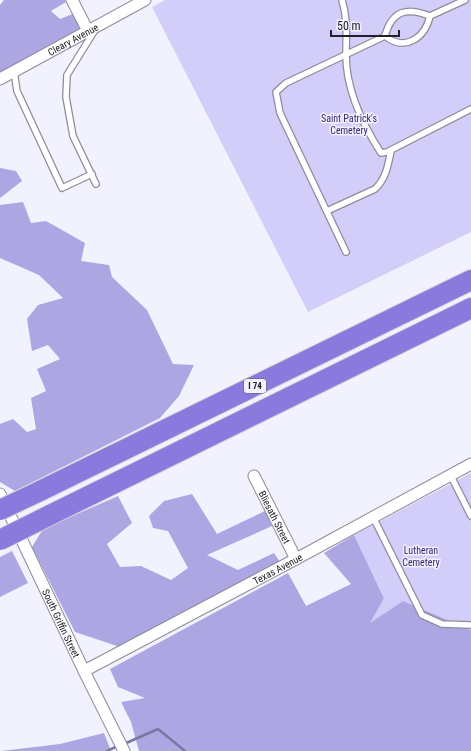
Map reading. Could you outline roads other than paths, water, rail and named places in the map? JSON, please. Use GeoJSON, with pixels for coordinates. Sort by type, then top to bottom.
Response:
{"type":"FeatureCollection","features":[{"type":"Feature","properties":{"kind":"highway","name":"I 74"},"geometry":{"type":"LineString","coordinates":[[0,510],[471,280]]}},
{"type":"Feature","properties":{"kind":"highway"},"geometry":{"type":"LineString","coordinates":[[0,540],[471,308]]}},
{"type":"Feature","properties":{"kind":"highway"},"geometry":{"type":"LineString","coordinates":[[384,352],[471,317]]}},
{"type":"Feature","properties":{"kind":"street"},"geometry":{"type":"LineString","coordinates":[[72,0],[93,29]]}},
{"type":"Feature","properties":{"kind":"street","name":"Cleary Avenue"},"geometry":{"type":"LineString","coordinates":[[0,79],[145,0]]}},
{"type":"Feature","properties":{"kind":"street","name":"Texas Avenue"},"geometry":{"type":"LineString","coordinates":[[84,671],[296,559],[450,474],[471,464]]}},
{"type":"Feature","properties":{"kind":"street","name":"Bliesath Street"},"geometry":{"type":"LineString","coordinates":[[254,476],[296,559]]}},
{"type":"Feature","properties":{"kind":"street","name":"South Griffin Street"},"geometry":{"type":"LineString","coordinates":[[0,494],[84,671],[124,751]]}},
{"type":"Feature","properties":{"kind":"lane"},"geometry":{"type":"LineString","coordinates":[[342,0],[348,36],[346,55],[350,83],[368,132],[381,152],[391,151],[471,109]]}},
{"type":"Feature","properties":{"kind":"lane"},"geometry":{"type":"LineString","coordinates":[[346,252],[280,113],[276,92],[286,83],[385,36],[388,24],[404,11],[411,10],[430,16],[465,0]]}},
{"type":"Feature","properties":{"kind":"lane"},"geometry":{"type":"LineString","coordinates":[[385,36],[390,40],[396,41],[409,42],[414,40],[428,28],[430,16]]}},
{"type":"Feature","properties":{"kind":"lane"},"geometry":{"type":"LineString","coordinates":[[93,29],[67,74],[66,97],[73,136],[96,184]]}},
{"type":"Feature","properties":{"kind":"lane"},"geometry":{"type":"LineString","coordinates":[[14,71],[16,91],[62,188],[92,174]]}},
{"type":"Feature","properties":{"kind":"lane"},"geometry":{"type":"LineString","coordinates":[[327,211],[374,189],[380,184],[387,169],[391,151]]}},
{"type":"Feature","properties":{"kind":"lane"},"geometry":{"type":"LineString","coordinates":[[450,474],[471,516]]}},
{"type":"Feature","properties":{"kind":"lane"},"geometry":{"type":"LineString","coordinates":[[373,517],[422,615],[442,624],[471,625]]}},
{"type":"Feature","properties":{"kind":"waterway"},"geometry":{"type":"LineString","coordinates":[[124,744],[158,729],[185,751]]}},
{"type":"Feature","properties":{"kind":"waterway"},"geometry":{"type":"LineString","coordinates":[[107,751],[118,746]]}},
{"type":"Feature","properties":{"kind":"park label","name":"Saint Patrick's Cemetery"},"geometry":{"type":"Point","coordinates":[349,124]}},
{"type":"Feature","properties":{"kind":"park label","name":"Lutheran Cemetery"},"geometry":{"type":"Point","coordinates":[421,556]}}]}
